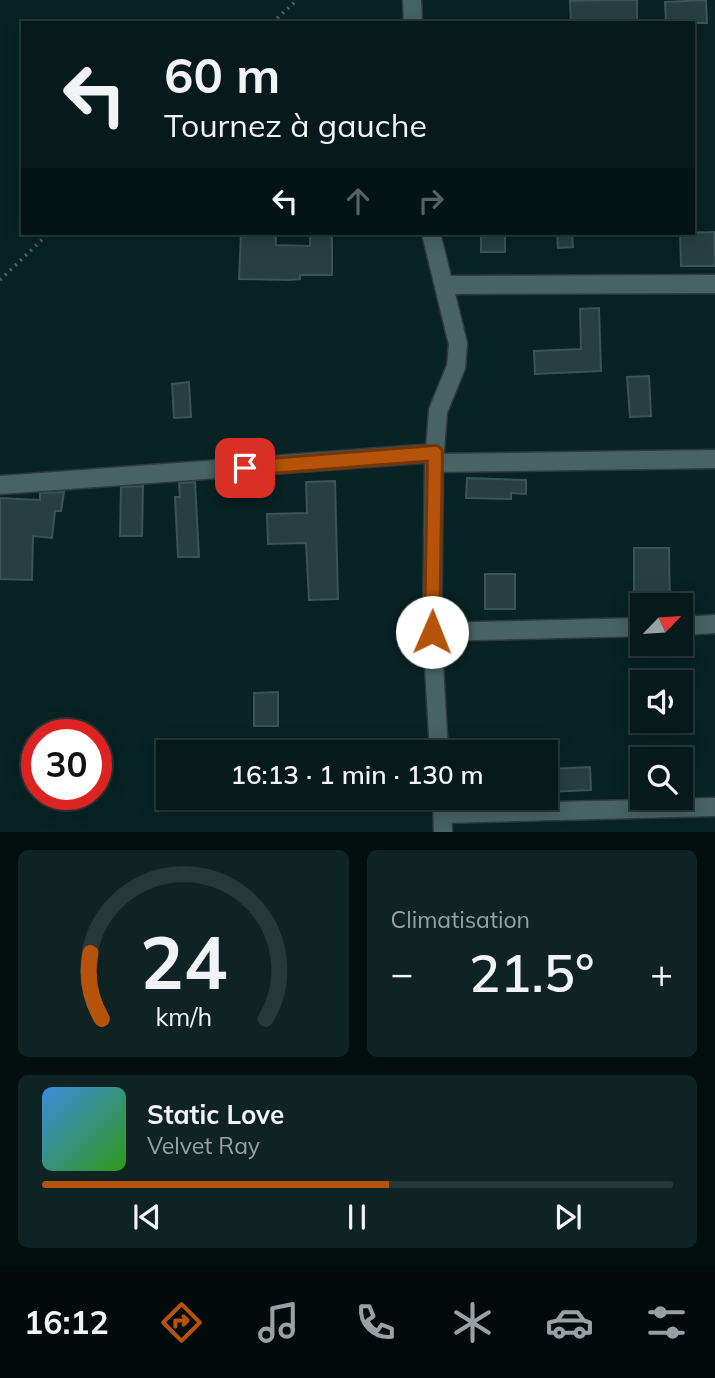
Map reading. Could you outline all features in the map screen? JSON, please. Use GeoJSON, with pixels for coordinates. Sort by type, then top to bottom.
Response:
{"type":"FeatureCollection","features":[{"type":"Feature","properties":{"kind":"street"},"geometry":{"type":"LineString","coordinates":[[412,0],[413,21]]}},
{"type":"Feature","properties":{"kind":"street"},"geometry":{"type":"LineString","coordinates":[[432,235],[458,344],[456,367],[438,411],[434,458],[432,632],[438,740]]}},
{"type":"Feature","properties":{"kind":"street"},"geometry":{"type":"LineString","coordinates":[[444,285],[715,284]]}},
{"type":"Feature","properties":{"kind":"street"},"geometry":{"type":"LineString","coordinates":[[0,485],[434,458],[715,459]]}},
{"type":"Feature","properties":{"kind":"street"},"geometry":{"type":"LineString","coordinates":[[693,625],[715,624]]}},
{"type":"Feature","properties":{"kind":"street"},"geometry":{"type":"LineString","coordinates":[[432,632],[630,627]]}},
{"type":"Feature","properties":{"kind":"street"},"geometry":{"type":"LineString","coordinates":[[443,815],[715,807]]}},
{"type":"Feature","properties":{"kind":"path"},"geometry":{"type":"LineString","coordinates":[[274,21],[298,0]]}},
{"type":"Feature","properties":{"kind":"path"},"geometry":{"type":"LineString","coordinates":[[0,281],[47,235]]}},
{"type":"Feature","properties":{"kind":"building"},"geometry":{"type":"Polygon","coordinates":[[[637,0],[637,21],[571,21],[570,1],[637,0]]]}},
{"type":"Feature","properties":{"kind":"building"},"geometry":{"type":"Polygon","coordinates":[[[706,0],[707,23],[666,21],[665,2],[706,0]]]}},
{"type":"Feature","properties":{"kind":"building"},"geometry":{"type":"Polygon","coordinates":[[[714,232],[715,266],[681,266],[680,235],[695,235],[695,233],[714,232]]]}},
{"type":"Feature","properties":{"kind":"building"},"geometry":{"type":"Polygon","coordinates":[[[241,235],[276,235],[276,245],[310,246],[310,235],[332,235],[332,275],[300,275],[300,279],[290,280],[239,279],[241,235]]]}},
{"type":"Feature","properties":{"kind":"building"},"geometry":{"type":"Polygon","coordinates":[[[481,235],[505,235],[505,252],[481,252],[481,235]]]}},
{"type":"Feature","properties":{"kind":"building"},"geometry":{"type":"Polygon","coordinates":[[[557,235],[572,235],[573,247],[558,248],[557,235]]]}},
{"type":"Feature","properties":{"kind":"building"},"geometry":{"type":"Polygon","coordinates":[[[599,308],[601,371],[535,374],[534,351],[581,349],[580,309],[599,308]]]}},
{"type":"Feature","properties":{"kind":"building"},"geometry":{"type":"Polygon","coordinates":[[[649,376],[651,416],[630,417],[627,377],[649,376]]]}},
{"type":"Feature","properties":{"kind":"building"},"geometry":{"type":"Polygon","coordinates":[[[189,382],[191,417],[174,418],[172,384],[189,382]]]}},
{"type":"Feature","properties":{"kind":"building"},"geometry":{"type":"Polygon","coordinates":[[[467,478],[526,480],[526,494],[511,493],[511,499],[466,498],[467,478]]]}},
{"type":"Feature","properties":{"kind":"building"},"geometry":{"type":"Polygon","coordinates":[[[335,481],[338,599],[309,600],[306,543],[268,544],[267,514],[307,513],[306,482],[335,481]]]}},
{"type":"Feature","properties":{"kind":"building"},"geometry":{"type":"Polygon","coordinates":[[[195,482],[199,557],[178,557],[175,497],[180,497],[179,483],[195,482]]]}},
{"type":"Feature","properties":{"kind":"building"},"geometry":{"type":"Polygon","coordinates":[[[143,486],[142,536],[120,536],[121,487],[143,486]]]}},
{"type":"Feature","properties":{"kind":"building"},"geometry":{"type":"Polygon","coordinates":[[[64,492],[61,511],[55,511],[52,538],[33,536],[32,580],[0,579],[0,498],[40,500],[40,493],[64,492]]]}},
{"type":"Feature","properties":{"kind":"building"},"geometry":{"type":"Polygon","coordinates":[[[634,548],[669,548],[670,593],[634,593],[634,548]]]}},
{"type":"Feature","properties":{"kind":"building"},"geometry":{"type":"Polygon","coordinates":[[[485,574],[515,574],[515,609],[485,609],[485,574]]]}},
{"type":"Feature","properties":{"kind":"building"},"geometry":{"type":"Polygon","coordinates":[[[278,692],[278,726],[254,726],[254,693],[278,692]]]}},
{"type":"Feature","properties":{"kind":"building"},"geometry":{"type":"Polygon","coordinates":[[[590,767],[591,790],[558,791],[558,768],[590,767]]]}},
{"type":"Feature","properties":{"kind":"route"},"geometry":{"type":"LineString","coordinates":[[245,468],[435,453],[432,632]]}}]}
